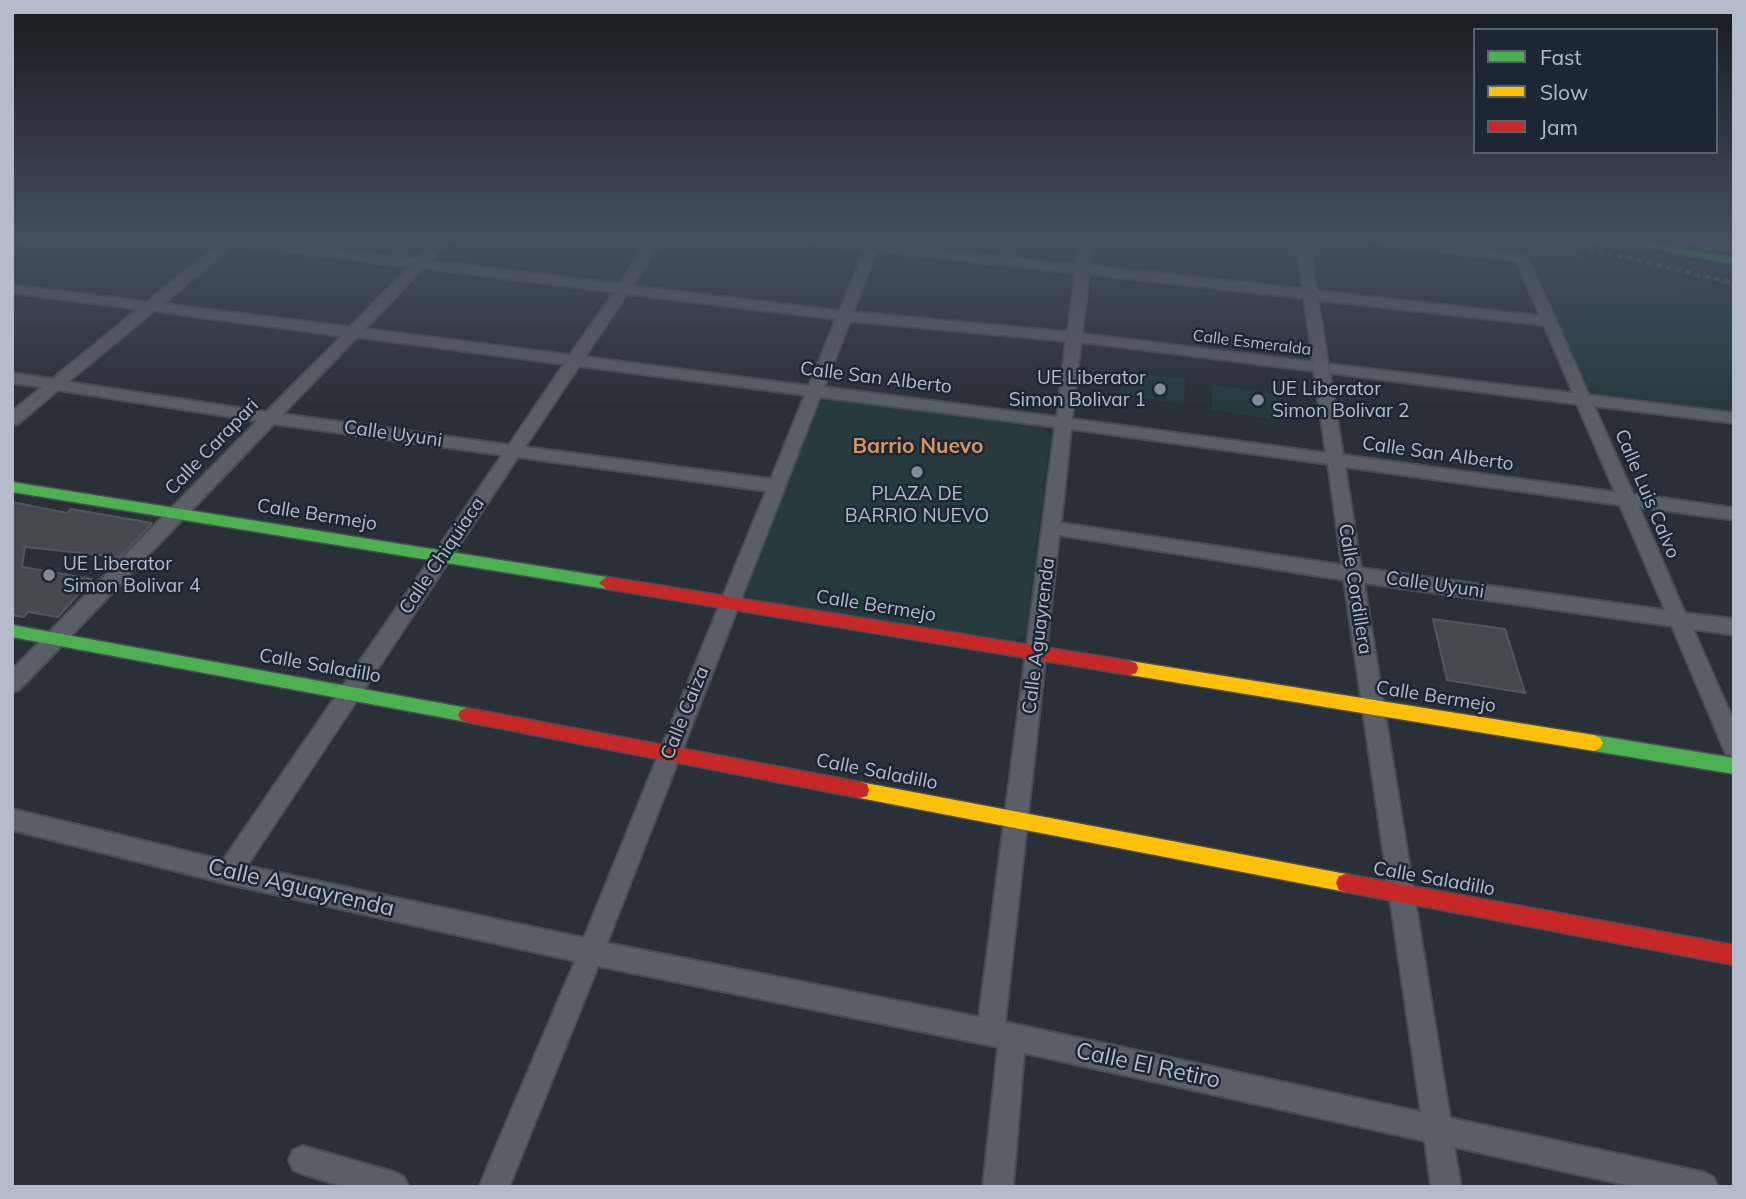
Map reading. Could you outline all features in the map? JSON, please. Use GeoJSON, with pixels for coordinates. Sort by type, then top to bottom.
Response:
{"type":"FeatureCollection","features":[{"type":"Feature","properties":{"kind":"main road","name":"Calle Bermejo"},"geometry":{"type":"LineString","coordinates":[[12,487],[1734,766]]}},
{"type":"Feature","properties":{"kind":"main road","name":"Calle Saladillo"},"geometry":{"type":"LineString","coordinates":[[12,631],[669,752],[1016,821],[1734,955]]}},
{"type":"Feature","properties":{"kind":"street","name":"Calle San Alberto"},"geometry":{"type":"LineString","coordinates":[[70,296],[1065,423],[1734,514]]}},
{"type":"Feature","properties":{"kind":"street"},"geometry":{"type":"LineString","coordinates":[[12,420],[166,296]]}},
{"type":"Feature","properties":{"kind":"street","name":"Calle Carapari"},"geometry":{"type":"LineString","coordinates":[[12,684],[388,296]]}},
{"type":"Feature","properties":{"kind":"street","name":"Calle Chiquiaca"},"geometry":{"type":"LineString","coordinates":[[228,873],[617,296]]}},
{"type":"Feature","properties":{"kind":"street","name":"Calle Esmeralda"},"geometry":{"type":"LineString","coordinates":[[679,296],[845,316],[1073,337],[1734,418]]}},
{"type":"Feature","properties":{"kind":"street","name":"Calle Caiza"},"geometry":{"type":"LineString","coordinates":[[494,1187],[591,952],[853,296]]}},
{"type":"Feature","properties":{"kind":"street","name":"Calle Aguayrenda"},"geometry":{"type":"LineString","coordinates":[[998,1187],[1001,1035],[1016,821],[1053,528],[1078,296]]}},
{"type":"Feature","properties":{"kind":"street","name":"Calle Cordillera"},"geometry":{"type":"LineString","coordinates":[[1311,296],[1446,1187]]}},
{"type":"Feature","properties":{"kind":"street"},"geometry":{"type":"LineString","coordinates":[[1336,296],[1550,321]]}},
{"type":"Feature","properties":{"kind":"street","name":"Calle Luis Calvo"},"geometry":{"type":"LineString","coordinates":[[1539,296],[1734,747]]}},
{"type":"Feature","properties":{"kind":"street","name":"Calle Uyuni"},"geometry":{"type":"LineString","coordinates":[[12,378],[271,418],[775,486]]}},
{"type":"Feature","properties":{"kind":"street","name":"Calle Uyuni"},"geometry":{"type":"LineString","coordinates":[[1053,528],[1352,574],[1734,626]]}},
{"type":"Feature","properties":{"kind":"street","name":"Calle Aguayrenda"},"geometry":{"type":"LineString","coordinates":[[12,819],[228,873],[591,952]]}},
{"type":"Feature","properties":{"kind":"street","name":"Calle El Retiro"},"geometry":{"type":"LineString","coordinates":[[591,952],[1001,1035],[1703,1187]]}},
{"type":"Feature","properties":{"kind":"street"},"geometry":{"type":"LineString","coordinates":[[303,1160],[394,1187]]}},
{"type":"Feature","properties":{"kind":"green space"},"geometry":{"type":"Polygon","coordinates":[[[1546,296],[1734,296],[1734,411],[1596,393],[1587,386],[1546,296]]]}},
{"type":"Feature","properties":{"kind":"green space"},"geometry":{"type":"Polygon","coordinates":[[[1122,371],[1185,379],[1184,404],[1120,395],[1122,371]]]}},
{"type":"Feature","properties":{"kind":"green space"},"geometry":{"type":"Polygon","coordinates":[[[1212,385],[1276,394],[1278,420],[1212,410],[1212,385]]]}},
{"type":"Feature","properties":{"kind":"green space"},"geometry":{"type":"Polygon","coordinates":[[[834,400],[1041,428],[1048,432],[1050,437],[1026,632],[1016,641],[750,600],[744,586],[812,408],[818,402],[834,400]]]}},
{"type":"Feature","properties":{"kind":"building"},"geometry":{"type":"Polygon","coordinates":[[[12,502],[67,513],[71,509],[152,523],[120,557],[25,547],[22,567],[92,579],[58,617],[28,612],[24,617],[12,615],[12,502]]]}},
{"type":"Feature","properties":{"kind":"building"},"geometry":{"type":"Polygon","coordinates":[[[1433,619],[1505,629],[1525,693],[1447,680],[1433,619]]]}},
{"type":"Feature","properties":{"kind":"traffic: fast"},"geometry":{"type":"LineString","coordinates":[[12,487],[607,583]]}},
{"type":"Feature","properties":{"kind":"traffic: fast"},"geometry":{"type":"LineString","coordinates":[[12,631],[467,715]]}},
{"type":"Feature","properties":{"kind":"traffic: fast"},"geometry":{"type":"LineString","coordinates":[[1594,743],[1734,766]]}},
{"type":"Feature","properties":{"kind":"traffic: slow"},"geometry":{"type":"LineString","coordinates":[[1130,668],[1594,743]]}},
{"type":"Feature","properties":{"kind":"traffic: slow"},"geometry":{"type":"LineString","coordinates":[[860,790],[1346,883]]}},
{"type":"Feature","properties":{"kind":"traffic: jam"},"geometry":{"type":"LineString","coordinates":[[607,583],[1130,668]]}},
{"type":"Feature","properties":{"kind":"traffic: jam"},"geometry":{"type":"LineString","coordinates":[[467,715],[860,790]]}},
{"type":"Feature","properties":{"kind":"traffic: jam"},"geometry":{"type":"LineString","coordinates":[[1346,883],[1734,955]]}},
{"type":"Feature","properties":{"kind":"place","name":"UE Liberator Simon Bolivar 1"},"geometry":{"type":"Point","coordinates":[1160,389]}},
{"type":"Feature","properties":{"kind":"place","name":"UE Liberator Simon Bolivar 2"},"geometry":{"type":"Point","coordinates":[1258,400]}},
{"type":"Feature","properties":{"kind":"place","name":"PLAZA DE BARRIO NUEVO"},"geometry":{"type":"Point","coordinates":[917,472]}},
{"type":"Feature","properties":{"kind":"place","name":"UE Liberator Simon Bolivar 4"},"geometry":{"type":"Point","coordinates":[49,575]}},
{"type":"Feature","properties":{"kind":"district","name":"Barrio Nuevo"},"geometry":{"type":"Point","coordinates":[918,447]}}]}
